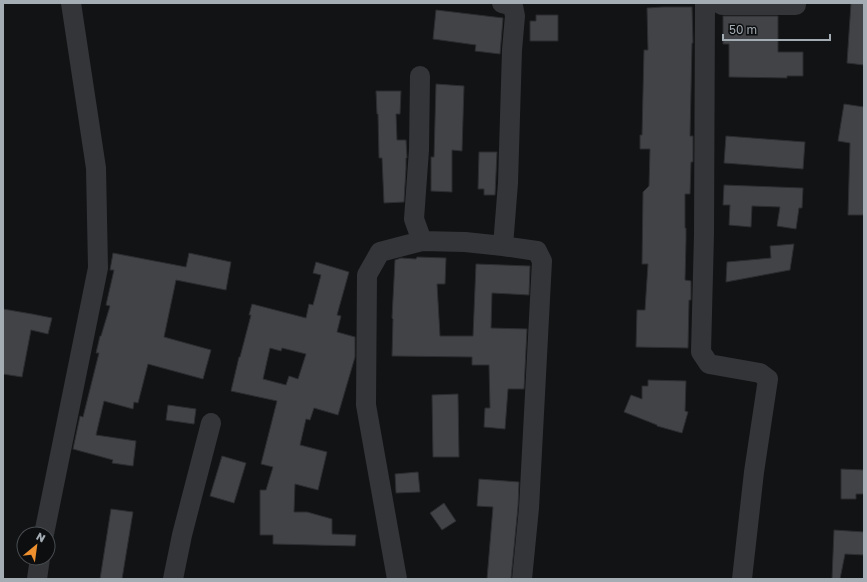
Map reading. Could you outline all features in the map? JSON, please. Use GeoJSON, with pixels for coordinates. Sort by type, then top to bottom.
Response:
{"type":"FeatureCollection","features":[{"type":"Feature","properties":{"kind":"street"},"geometry":{"type":"LineString","coordinates":[[46,526],[98,268],[96,168],[72,3]]}},
{"type":"Feature","properties":{"kind":"street"},"geometry":{"type":"LineString","coordinates":[[502,3],[513,6],[515,16],[512,50],[508,183],[503,246]]}},
{"type":"Feature","properties":{"kind":"street"},"geometry":{"type":"LineString","coordinates":[[705,3],[704,234],[701,352],[709,364],[760,373],[768,379],[754,472],[742,579]]}},
{"type":"Feature","properties":{"kind":"street"},"geometry":{"type":"LineString","coordinates":[[719,3],[722,5],[796,6]]}},
{"type":"Feature","properties":{"kind":"street"},"geometry":{"type":"LineString","coordinates":[[420,76],[419,150],[414,219],[422,241]]}},
{"type":"Feature","properties":{"kind":"street"},"geometry":{"type":"LineString","coordinates":[[397,579],[366,405],[367,275],[380,252],[422,241],[465,242],[537,251],[542,261],[529,508],[522,579]]}},
{"type":"Feature","properties":{"kind":"street"},"geometry":{"type":"LineString","coordinates":[[173,579],[182,535],[211,423]]}},
{"type":"Feature","properties":{"kind":"street"},"geometry":{"type":"LineString","coordinates":[[37,579],[39,566]]}},
{"type":"Feature","properties":{"kind":"building"},"geometry":{"type":"Polygon","coordinates":[[[851,3],[864,3],[864,65],[847,63],[851,3]]]}},
{"type":"Feature","properties":{"kind":"building"},"geometry":{"type":"Polygon","coordinates":[[[692,7],[693,43],[690,136],[693,136],[693,162],[691,162],[690,194],[685,194],[685,280],[691,281],[688,348],[636,347],[637,310],[645,310],[648,264],[642,264],[643,192],[649,186],[650,149],[640,149],[640,135],[642,135],[644,50],[648,50],[647,8],[692,7]]]}},
{"type":"Feature","properties":{"kind":"building"},"geometry":{"type":"Polygon","coordinates":[[[436,10],[503,18],[500,54],[475,51],[476,45],[433,39],[436,10]]]}},
{"type":"Feature","properties":{"kind":"building"},"geometry":{"type":"Polygon","coordinates":[[[536,15],[558,15],[558,41],[530,41],[530,21],[536,21],[536,15]]]}},
{"type":"Feature","properties":{"kind":"building"},"geometry":{"type":"Polygon","coordinates":[[[723,16],[778,16],[778,52],[803,52],[803,76],[787,76],[787,78],[729,77],[729,44],[723,44],[723,16]]]}},
{"type":"Feature","properties":{"kind":"building"},"geometry":{"type":"Polygon","coordinates":[[[436,84],[464,86],[462,151],[452,150],[452,192],[431,191],[431,157],[434,157],[436,84]]]}},
{"type":"Feature","properties":{"kind":"building"},"geometry":{"type":"Polygon","coordinates":[[[376,91],[401,91],[400,114],[396,114],[397,140],[406,140],[407,158],[404,202],[384,203],[382,158],[379,158],[376,91]]]}},
{"type":"Feature","properties":{"kind":"building"},"geometry":{"type":"Polygon","coordinates":[[[844,104],[864,107],[864,215],[848,215],[850,143],[838,141],[844,104]]]}},
{"type":"Feature","properties":{"kind":"building"},"geometry":{"type":"Polygon","coordinates":[[[726,136],[805,142],[803,169],[724,163],[726,136]]]}},
{"type":"Feature","properties":{"kind":"building"},"geometry":{"type":"Polygon","coordinates":[[[479,152],[497,152],[495,195],[484,195],[484,189],[478,189],[479,152]]]}},
{"type":"Feature","properties":{"kind":"building"},"geometry":{"type":"Polygon","coordinates":[[[724,185],[803,188],[802,208],[799,208],[796,229],[777,226],[780,207],[752,206],[751,227],[729,225],[730,205],[723,205],[724,185]]]}},
{"type":"Feature","properties":{"kind":"building"},"geometry":{"type":"Polygon","coordinates":[[[794,244],[790,270],[726,282],[727,262],[771,258],[770,246],[794,244]]]}},
{"type":"Feature","properties":{"kind":"building"},"geometry":{"type":"Polygon","coordinates":[[[113,253],[186,267],[189,253],[231,262],[226,290],[176,280],[164,337],[211,350],[203,379],[148,364],[138,403],[134,402],[133,409],[104,401],[96,435],[136,441],[133,466],[112,463],[113,460],[73,449],[80,416],[83,417],[99,353],[96,353],[100,336],[110,306],[106,305],[114,270],[110,270],[113,253]]]}},
{"type":"Feature","properties":{"kind":"building"},"geometry":{"type":"Polygon","coordinates":[[[417,257],[446,258],[445,284],[437,284],[440,336],[473,336],[476,264],[530,266],[529,295],[492,293],[491,328],[527,329],[524,389],[508,389],[505,429],[484,427],[485,408],[490,408],[489,365],[472,365],[472,357],[392,356],[395,260],[401,258],[416,259],[417,257]]]}},
{"type":"Feature","properties":{"kind":"building"},"geometry":{"type":"Polygon","coordinates":[[[316,262],[349,272],[337,315],[341,316],[337,332],[355,337],[355,357],[338,415],[314,408],[310,420],[306,419],[300,445],[327,452],[318,490],[295,484],[294,512],[307,512],[332,519],[332,534],[356,535],[355,546],[273,544],[273,535],[260,535],[260,490],[266,490],[273,467],[261,464],[277,401],[231,391],[251,315],[249,315],[252,304],[306,318],[309,304],[313,305],[321,275],[313,273],[316,262]],[[270,348],[263,379],[286,385],[289,376],[298,379],[306,354],[282,348],[281,351],[270,348]]]}},
{"type":"Feature","properties":{"kind":"building"},"geometry":{"type":"Polygon","coordinates":[[[3,309],[52,318],[48,334],[31,330],[22,377],[3,374],[3,309]]]}},
{"type":"Feature","properties":{"kind":"building"},"geometry":{"type":"Polygon","coordinates":[[[648,380],[686,381],[685,411],[688,412],[682,433],[657,426],[624,412],[631,395],[642,399],[642,386],[648,386],[648,380]]]}},
{"type":"Feature","properties":{"kind":"building"},"geometry":{"type":"Polygon","coordinates":[[[458,394],[459,457],[433,457],[432,395],[458,394]]]}},
{"type":"Feature","properties":{"kind":"building"},"geometry":{"type":"Polygon","coordinates":[[[168,405],[196,409],[194,424],[166,420],[168,405]]]}},
{"type":"Feature","properties":{"kind":"building"},"geometry":{"type":"Polygon","coordinates":[[[222,456],[246,463],[234,503],[210,496],[222,456]]]}},
{"type":"Feature","properties":{"kind":"building"},"geometry":{"type":"Polygon","coordinates":[[[841,469],[864,470],[864,494],[856,494],[856,499],[841,499],[841,469]]]}},
{"type":"Feature","properties":{"kind":"building"},"geometry":{"type":"Polygon","coordinates":[[[418,472],[420,492],[396,493],[395,474],[418,472]]]}},
{"type":"Feature","properties":{"kind":"building"},"geometry":{"type":"Polygon","coordinates":[[[479,479],[519,482],[511,579],[487,579],[493,507],[477,506],[479,479]]]}},
{"type":"Feature","properties":{"kind":"building"},"geometry":{"type":"Polygon","coordinates":[[[444,503],[456,521],[442,530],[430,513],[444,503]]]}},
{"type":"Feature","properties":{"kind":"building"},"geometry":{"type":"Polygon","coordinates":[[[111,509],[133,512],[122,579],[100,579],[111,509]]]}},
{"type":"Feature","properties":{"kind":"building"},"geometry":{"type":"Polygon","coordinates":[[[834,530],[864,532],[864,555],[845,554],[840,579],[832,579],[834,530]]]}}]}
